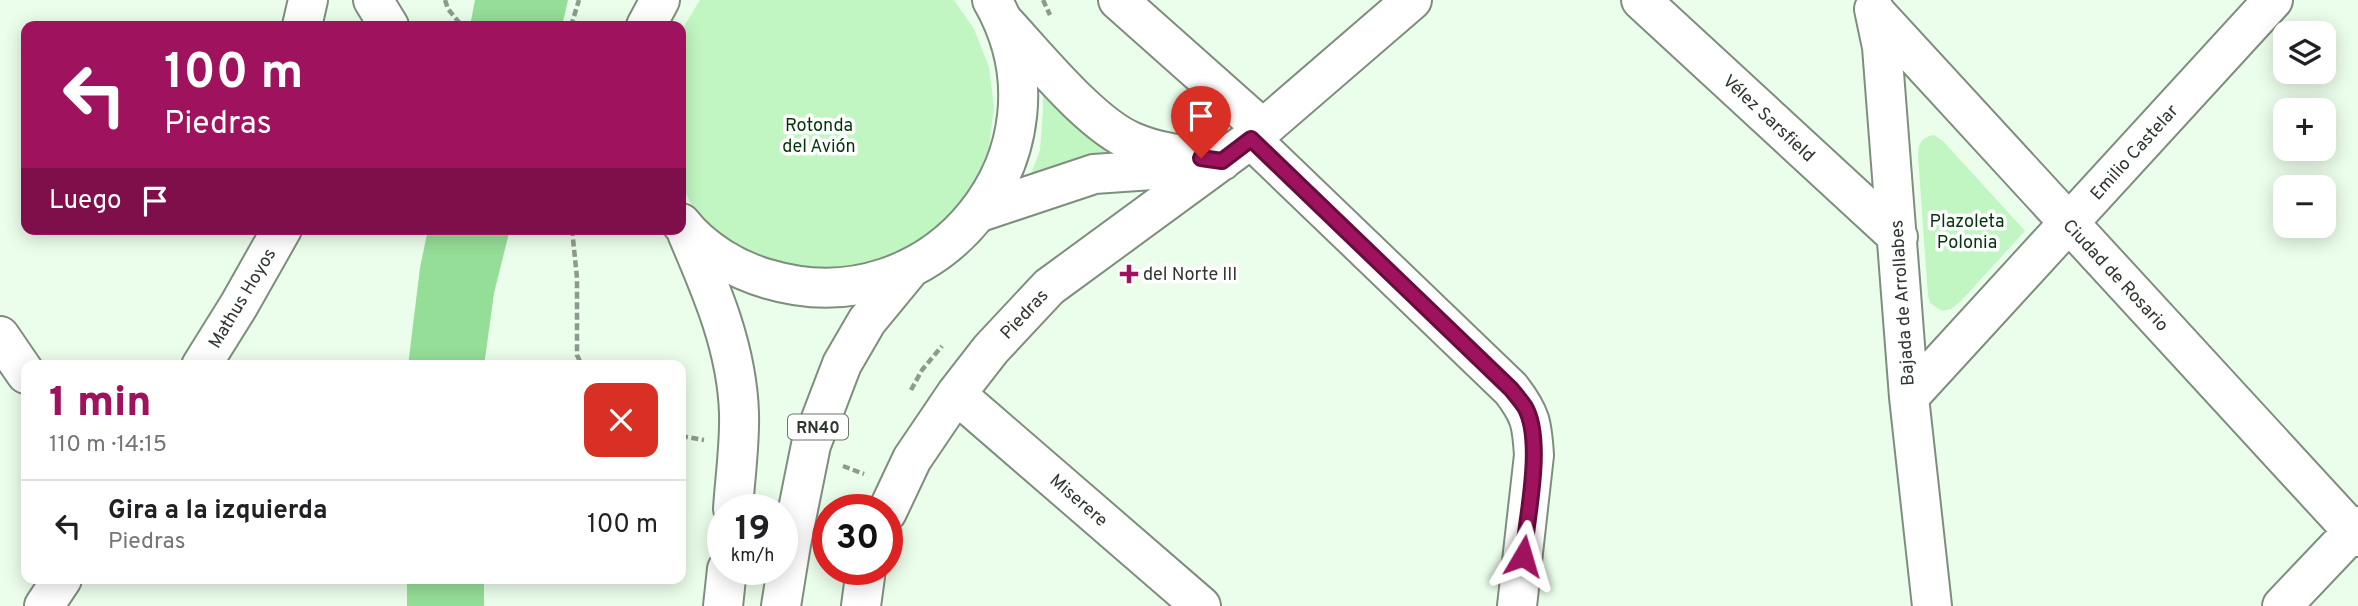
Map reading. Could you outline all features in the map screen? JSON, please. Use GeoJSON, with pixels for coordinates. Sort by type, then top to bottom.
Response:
{"type":"FeatureCollection","features":[{"type":"Feature","properties":{"kind":"main road"},"geometry":{"type":"LineString","coordinates":[[303,21],[308,0]]}},
{"type":"Feature","properties":{"kind":"main road"},"geometry":{"type":"LineString","coordinates":[[373,0],[386,21]]}},
{"type":"Feature","properties":{"kind":"main road"},"geometry":{"type":"LineString","coordinates":[[1118,0],[1238,149],[1511,389],[1526,409],[1532,431],[1534,455],[1517,606]]}},
{"type":"Feature","properties":{"kind":"main road","name":"Piedras"},"geometry":{"type":"LineString","coordinates":[[879,494],[912,460],[956,394],[991,349],[1049,287],[1238,149],[1412,0]]}},
{"type":"Feature","properties":{"kind":"main road","name":"Vélez Sarsfield"},"geometry":{"type":"LineString","coordinates":[[1641,0],[1898,237]]}},
{"type":"Feature","properties":{"kind":"main road","name":"Emilio Castelar"},"geometry":{"type":"LineString","coordinates":[[1909,397],[2273,0]]}},
{"type":"Feature","properties":{"kind":"main road","name":"Bajada de Arrollabes"},"geometry":{"type":"LineString","coordinates":[[1873,6],[1882,47],[1909,397],[1932,606]]}},
{"type":"Feature","properties":{"kind":"main road","name":"Ciudad de Rosario"},"geometry":{"type":"LineString","coordinates":[[1873,6],[2068,224],[2356,532]]}},
{"type":"Feature","properties":{"kind":"main road"},"geometry":{"type":"LineString","coordinates":[[998,11],[1102,123],[1130,142],[1159,151],[1238,149]]}},
{"type":"Feature","properties":{"kind":"main road","name":"RN40"},"geometry":{"type":"LineString","coordinates":[[780,606],[811,445],[842,363],[867,321],[909,270],[948,245],[980,212],[1000,177],[1014,140],[1019,100],[1016,60],[998,11]]}},
{"type":"Feature","properties":{"kind":"main road"},"geometry":{"type":"LineString","coordinates":[[980,212],[1094,174],[1238,149]]}},
{"type":"Feature","properties":{"kind":"main road"},"geometry":{"type":"LineString","coordinates":[[686,228],[716,255],[751,274],[790,285],[830,289],[871,283],[909,270]]}},
{"type":"Feature","properties":{"kind":"main road"},"geometry":{"type":"LineString","coordinates":[[686,232],[716,301],[732,354],[739,413],[734,494]]}},
{"type":"Feature","properties":{"kind":"main road"},"geometry":{"type":"LineString","coordinates":[[249,289],[260,235]]}},
{"type":"Feature","properties":{"kind":"main road","name":"Mathus Hoyos"},"geometry":{"type":"LineString","coordinates":[[205,360],[279,235]]}},
{"type":"Feature","properties":{"kind":"main road"},"geometry":{"type":"LineString","coordinates":[[0,336],[21,367]]}},
{"type":"Feature","properties":{"kind":"main road","name":"Miserere"},"geometry":{"type":"LineString","coordinates":[[956,394],[1201,606]]}},
{"type":"Feature","properties":{"kind":"main road"},"geometry":{"type":"LineString","coordinates":[[2282,606],[2356,532]]}},
{"type":"Feature","properties":{"kind":"main road"},"geometry":{"type":"LineString","coordinates":[[44,606],[59,584]]}},
{"type":"Feature","properties":{"kind":"main road"},"geometry":{"type":"LineString","coordinates":[[723,606],[725,585]]}},
{"type":"Feature","properties":{"kind":"main road"},"geometry":{"type":"LineString","coordinates":[[861,606],[864,585]]}},
{"type":"Feature","properties":{"kind":"path"},"geometry":{"type":"LineString","coordinates":[[445,0],[448,9],[458,21]]}},
{"type":"Feature","properties":{"kind":"path"},"geometry":{"type":"LineString","coordinates":[[573,21],[579,0]]}},
{"type":"Feature","properties":{"kind":"path"},"geometry":{"type":"LineString","coordinates":[[1043,0],[1054,23]]}},
{"type":"Feature","properties":{"kind":"path"},"geometry":{"type":"LineString","coordinates":[[573,235],[579,360]]}},
{"type":"Feature","properties":{"kind":"path"},"geometry":{"type":"LineString","coordinates":[[905,401],[922,370],[948,340]]}},
{"type":"Feature","properties":{"kind":"path"},"geometry":{"type":"LineString","coordinates":[[868,476],[875,494]]}},
{"type":"Feature","properties":{"kind":"green space","name":"Rotonda del Avión"},"geometry":{"type":"Polygon","coordinates":[[[700,0],[954,0],[974,29],[989,67],[994,107],[989,147],[974,186],[950,219],[904,255],[849,273],[792,271],[738,249],[695,211],[686,194],[686,23],[700,0]]]}},
{"type":"Feature","properties":{"kind":"green space"},"geometry":{"type":"Polygon","coordinates":[[[1043,80],[1115,154],[1027,185],[1040,150],[1043,80]]]}},
{"type":"Feature","properties":{"kind":"green space","name":"Plazoleta Polonia"},"geometry":{"type":"Polygon","coordinates":[[[1934,135],[1943,141],[2025,231],[1960,302],[1951,309],[1942,311],[1930,303],[1928,296],[1918,156],[1921,142],[1934,135]]]}},
{"type":"Feature","properties":{"kind":"shaded area"},"geometry":{"type":"Polygon","coordinates":[[[475,0],[568,0],[563,21],[471,21],[475,0]]]}},
{"type":"Feature","properties":{"kind":"shaded area"},"geometry":{"type":"Polygon","coordinates":[[[427,235],[508,235],[494,293],[485,360],[409,360],[427,235]]]}},
{"type":"Feature","properties":{"kind":"shaded area"},"geometry":{"type":"Polygon","coordinates":[[[407,584],[484,584],[484,606],[407,606],[407,584]]]}},
{"type":"Feature","properties":{"kind":"place","name":"del Norte III"},"geometry":{"type":"Point","coordinates":[1129,274]}},
{"type":"Feature","properties":{"kind":"route"},"geometry":{"type":"LineString","coordinates":[[1201,158],[1222,161],[1251,139],[1511,389],[1526,409],[1532,431],[1534,455],[1523,556]]}}]}
